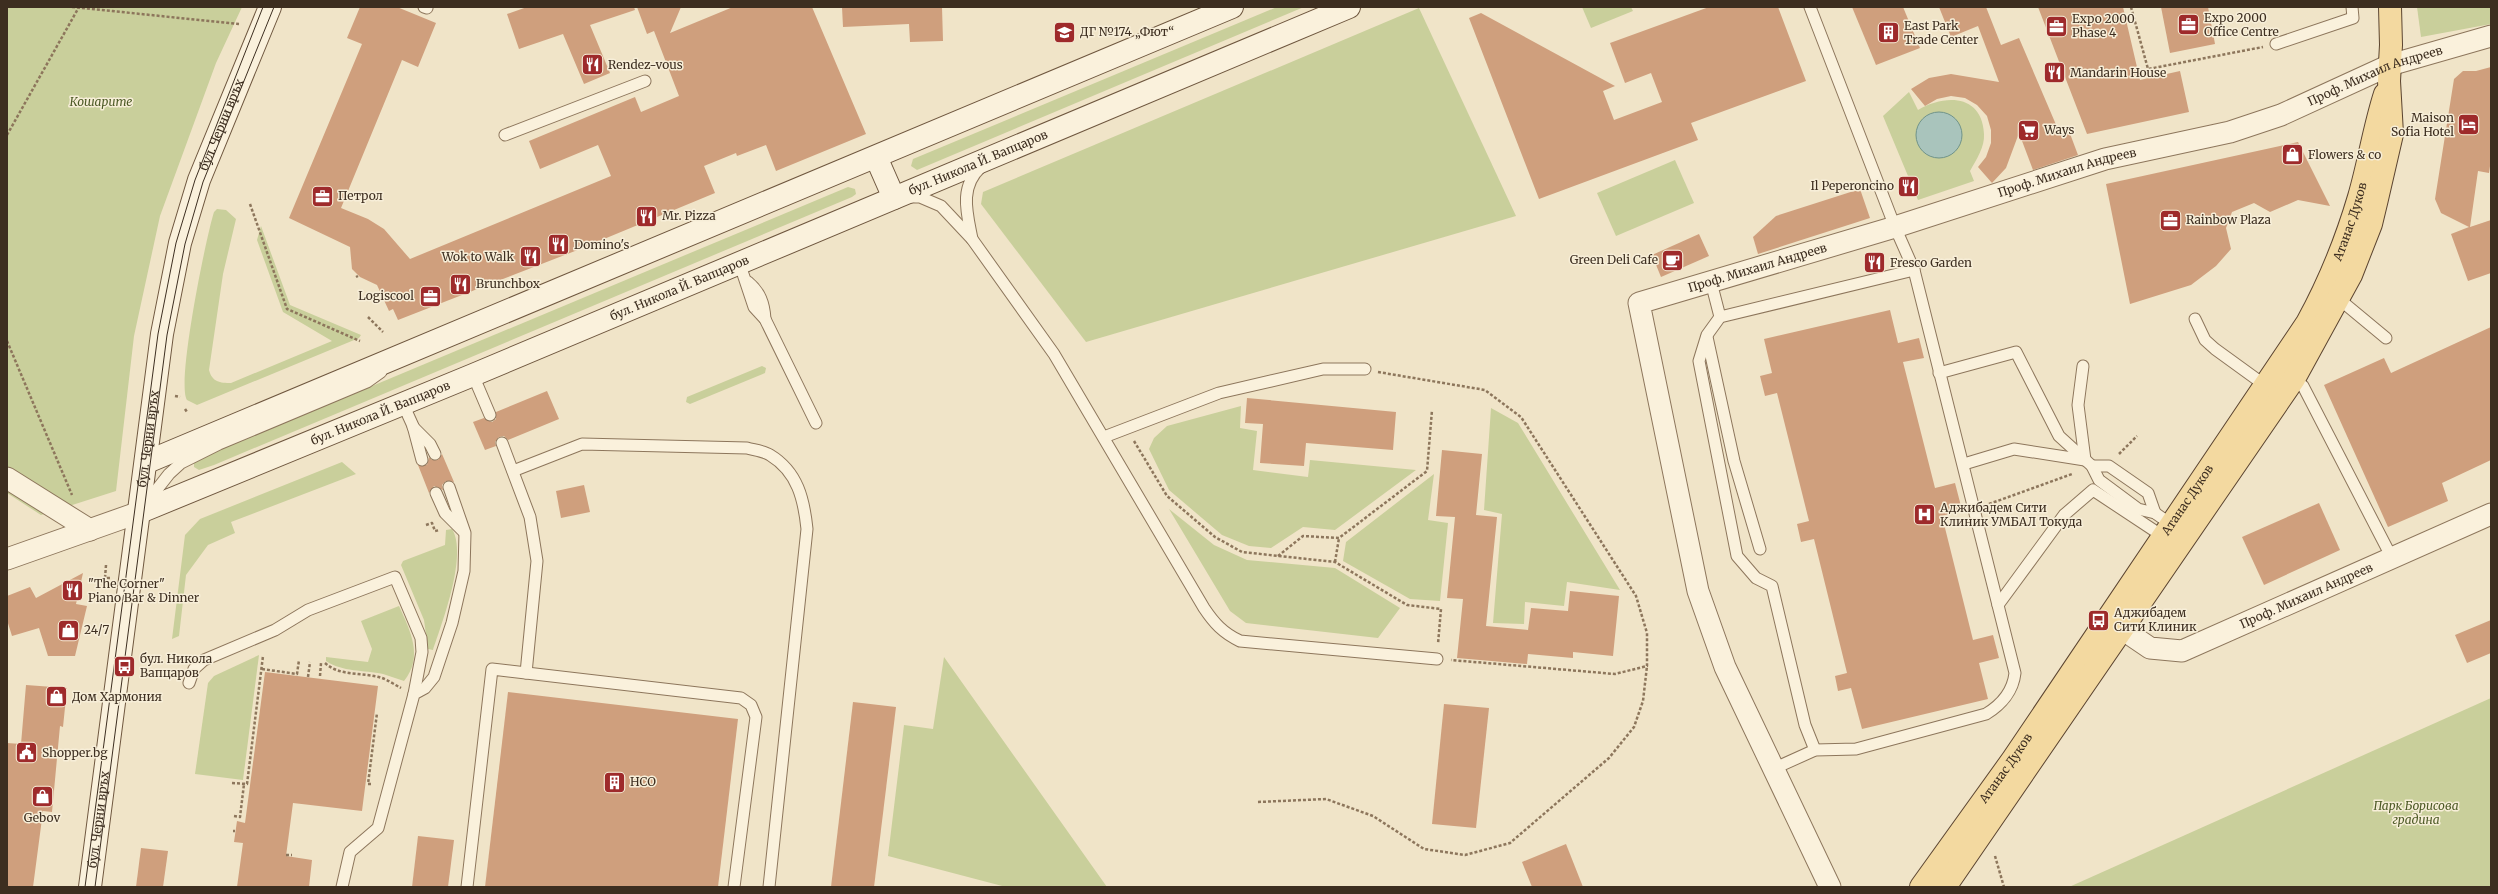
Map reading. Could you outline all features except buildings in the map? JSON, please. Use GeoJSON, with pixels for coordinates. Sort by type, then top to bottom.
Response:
{"type":"FeatureCollection","features":[{"type":"Feature","properties":{"kind":"main road","name":"бул. Черни връх"},"geometry":{"type":"LineString","coordinates":[[90,887],[147,462],[162,334],[180,243],[199,180],[270,7]]}},
{"type":"Feature","properties":{"kind":"main road"},"geometry":{"type":"LineString","coordinates":[[147,462],[406,355],[1232,7]]}},
{"type":"Feature","properties":{"kind":"main road","name":"бул. Никола Й. Вапцаров"},"geometry":{"type":"LineString","coordinates":[[140,512],[473,375],[1349,7]]}},
{"type":"Feature","properties":{"kind":"main road","name":"Атанас Дуков"},"geometry":{"type":"LineString","coordinates":[[1945,887],[2294,379],[2339,299],[2370,224],[2392,134],[2390,7]]}},
{"type":"Feature","properties":{"kind":"main road","name":"Атанас Дуков"},"geometry":{"type":"LineString","coordinates":[[1921,887],[2013,759],[2163,525],[2266,386],[2310,317],[2342,248],[2360,195],[2373,131],[2390,73]]}},
{"type":"Feature","properties":{"kind":"main road"},"geometry":{"type":"LineString","coordinates":[[876,157],[894,198]]}},
{"type":"Feature","properties":{"kind":"street","name":"Проф. Михаил Андреев"},"geometry":{"type":"LineString","coordinates":[[1773,769],[1725,667],[1698,590],[1640,303],[1895,227],[2105,159],[2230,132],[2281,115],[2491,36]]}},
{"type":"Feature","properties":{"kind":"street"},"geometry":{"type":"LineString","coordinates":[[7,478],[90,530]]}},
{"type":"Feature","properties":{"kind":"street","name":"бул. Никола Й. Вапцаров"},"geometry":{"type":"LineString","coordinates":[[7,558],[140,512]]}},
{"type":"Feature","properties":{"kind":"street","name":"Проф. Михаил Андреев"},"geometry":{"type":"LineString","coordinates":[[2122,629],[2150,648],[2182,651],[2491,514]]}},
{"type":"Feature","properties":{"kind":"street"},"geometry":{"type":"LineString","coordinates":[[1773,769],[1830,887]]}},
{"type":"Feature","properties":{"kind":"lane"},"geometry":{"type":"LineString","coordinates":[[1773,769],[1815,750],[1856,749],[1986,714],[2000,706],[2014,682],[2015,673],[1964,464],[1939,372],[1914,270],[1895,227],[1810,7]]}},
{"type":"Feature","properties":{"kind":"lane"},"geometry":{"type":"LineString","coordinates":[[2276,44],[2353,18],[2352,7]]}},
{"type":"Feature","properties":{"kind":"lane"},"geometry":{"type":"LineString","coordinates":[[505,135],[645,81]]}},
{"type":"Feature","properties":{"kind":"lane"},"geometry":{"type":"LineString","coordinates":[[972,239],[965,194],[973,174],[993,156]]}},
{"type":"Feature","properties":{"kind":"lane"},"geometry":{"type":"LineString","coordinates":[[894,198],[920,197],[941,206],[972,239],[1054,354],[1204,608],[1216,625],[1227,635],[1240,641],[1437,659]]}},
{"type":"Feature","properties":{"kind":"lane"},"geometry":{"type":"LineString","coordinates":[[739,262],[748,282],[758,290],[764,306],[766,319],[816,423]]}},
{"type":"Feature","properties":{"kind":"lane"},"geometry":{"type":"LineString","coordinates":[[1815,750],[1805,725],[1772,586],[1756,578],[1737,556],[1699,361],[1706,335],[1720,317],[1914,270]]}},
{"type":"Feature","properties":{"kind":"lane"},"geometry":{"type":"LineString","coordinates":[[1711,282],[1720,317]]}},
{"type":"Feature","properties":{"kind":"lane"},"geometry":{"type":"LineString","coordinates":[[2339,299],[2386,338]]}},
{"type":"Feature","properties":{"kind":"lane"},"geometry":{"type":"LineString","coordinates":[[2195,319],[2205,340],[2215,350],[2266,386]]}},
{"type":"Feature","properties":{"kind":"lane"},"geometry":{"type":"LineString","coordinates":[[1706,335],[1734,461],[1760,549]]}},
{"type":"Feature","properties":{"kind":"lane"},"geometry":{"type":"LineString","coordinates":[[1939,372],[2016,352],[2059,436],[2088,463],[2099,480],[2138,509],[2163,525]]}},
{"type":"Feature","properties":{"kind":"lane"},"geometry":{"type":"LineString","coordinates":[[140,512],[169,474],[181,463],[219,444],[367,382],[406,355]]}},
{"type":"Feature","properties":{"kind":"lane"},"geometry":{"type":"LineString","coordinates":[[2083,366],[2078,405],[2088,463]]}},
{"type":"Feature","properties":{"kind":"lane"},"geometry":{"type":"LineString","coordinates":[[1104,437],[1219,393],[1323,369],[1365,369]]}},
{"type":"Feature","properties":{"kind":"lane"},"geometry":{"type":"LineString","coordinates":[[473,375],[490,415]]}},
{"type":"Feature","properties":{"kind":"lane"},"geometry":{"type":"LineString","coordinates":[[2294,379],[2303,386],[2392,558]]}},
{"type":"Feature","properties":{"kind":"lane"},"geometry":{"type":"LineString","coordinates":[[403,404],[413,426],[422,460]]}},
{"type":"Feature","properties":{"kind":"lane"},"geometry":{"type":"LineString","coordinates":[[413,426],[430,444],[434,454]]}},
{"type":"Feature","properties":{"kind":"lane"},"geometry":{"type":"LineString","coordinates":[[502,443],[530,517],[537,561],[526,673]]}},
{"type":"Feature","properties":{"kind":"lane"},"geometry":{"type":"LineString","coordinates":[[513,471],[582,444],[747,448],[770,455],[788,470],[798,485],[805,505],[807,529],[769,887]]}},
{"type":"Feature","properties":{"kind":"lane"},"geometry":{"type":"LineString","coordinates":[[1964,464],[2014,449],[2109,466],[2148,493],[2163,525]]}},
{"type":"Feature","properties":{"kind":"lane"},"geometry":{"type":"LineString","coordinates":[[414,694],[425,688],[434,677],[441,657],[464,571],[465,533],[449,487]]}},
{"type":"Feature","properties":{"kind":"lane"},"geometry":{"type":"LineString","coordinates":[[1998,605],[2064,515],[2094,490],[2163,525]]}},
{"type":"Feature","properties":{"kind":"lane"},"geometry":{"type":"LineString","coordinates":[[436,493],[445,513],[465,533]]}},
{"type":"Feature","properties":{"kind":"lane"},"geometry":{"type":"LineString","coordinates":[[189,683],[194,669],[204,660],[275,630],[308,610],[395,577],[421,638],[422,652],[414,694],[378,828],[350,852],[342,887]]}},
{"type":"Feature","properties":{"kind":"lane"},"geometry":{"type":"LineString","coordinates":[[466,887],[492,669],[741,698],[751,705],[756,717],[734,887]]}},
{"type":"Feature","properties":{"kind":"path"},"geometry":{"type":"LineString","coordinates":[[72,7],[239,24]]}},
{"type":"Feature","properties":{"kind":"path"},"geometry":{"type":"LineString","coordinates":[[7,135],[79,7]]}},
{"type":"Feature","properties":{"kind":"path"},"geometry":{"type":"LineString","coordinates":[[2131,7],[2148,69],[2276,44]]}},
{"type":"Feature","properties":{"kind":"path"},"geometry":{"type":"LineString","coordinates":[[250,204],[287,309],[360,340]]}},
{"type":"Feature","properties":{"kind":"path"},"geometry":{"type":"LineString","coordinates":[[368,318],[383,332]]}},
{"type":"Feature","properties":{"kind":"path"},"geometry":{"type":"LineString","coordinates":[[7,341],[74,499]]}},
{"type":"Feature","properties":{"kind":"path"},"geometry":{"type":"LineString","coordinates":[[1258,802],[1326,799],[1372,816],[1424,849],[1465,855],[1510,843],[1609,758],[1634,726],[1643,701],[1647,666],[1647,633],[1636,596],[1521,417],[1484,390],[1365,369]]}},
{"type":"Feature","properties":{"kind":"path"},"geometry":{"type":"LineString","coordinates":[[174,396],[180,396]]}},
{"type":"Feature","properties":{"kind":"path"},"geometry":{"type":"LineString","coordinates":[[1277,556],[1303,536],[1339,538],[1427,471],[1432,410]]}},
{"type":"Feature","properties":{"kind":"path"},"geometry":{"type":"LineString","coordinates":[[1127,428],[1167,496],[1215,537],[1242,552],[1335,562],[1408,605],[1441,609],[1437,659],[1615,674],[1647,666]]}},
{"type":"Feature","properties":{"kind":"path"},"geometry":{"type":"LineString","coordinates":[[1974,509],[2088,463],[2124,452],[2137,436]]}},
{"type":"Feature","properties":{"kind":"path"},"geometry":{"type":"LineString","coordinates":[[1335,562],[1339,538]]}},
{"type":"Feature","properties":{"kind":"path"},"geometry":{"type":"LineString","coordinates":[[104,578],[106,565]]}},
{"type":"Feature","properties":{"kind":"path"},"geometry":{"type":"LineString","coordinates":[[234,816],[240,817],[244,784],[246,784],[263,656]]}},
{"type":"Feature","properties":{"kind":"path"},"geometry":{"type":"LineString","coordinates":[[262,669],[297,674],[299,660]]}},
{"type":"Feature","properties":{"kind":"path"},"geometry":{"type":"LineString","coordinates":[[308,677],[310,662]]}},
{"type":"Feature","properties":{"kind":"path"},"geometry":{"type":"LineString","coordinates":[[320,676],[321,663]]}},
{"type":"Feature","properties":{"kind":"path"},"geometry":{"type":"LineString","coordinates":[[325,664],[330,668],[350,673],[382,678],[414,694]]}},
{"type":"Feature","properties":{"kind":"path"},"geometry":{"type":"LineString","coordinates":[[371,784],[368,784],[377,713]]}},
{"type":"Feature","properties":{"kind":"path"},"geometry":{"type":"LineString","coordinates":[[232,783],[244,784]]}},
{"type":"Feature","properties":{"kind":"path"},"geometry":{"type":"LineString","coordinates":[[286,855],[292,855]]}},
{"type":"Feature","properties":{"kind":"path"},"geometry":{"type":"LineString","coordinates":[[1995,856],[2004,887]]}},
{"type":"Feature","properties":{"kind":"green space","name":"Кошарите"},"geometry":{"type":"Polygon","coordinates":[[[7,7],[242,7],[216,63],[160,216],[134,336],[116,491],[41,515],[7,493],[7,7]]]}},
{"type":"Feature","properties":{"kind":"green space"},"geometry":{"type":"Polygon","coordinates":[[[1277,7],[1304,7],[917,170],[911,166],[913,159],[1277,7]]]}},
{"type":"Feature","properties":{"kind":"green space"},"geometry":{"type":"Polygon","coordinates":[[[1582,7],[1631,7],[1633,11],[1591,28],[1582,7]]]}},
{"type":"Feature","properties":{"kind":"green space"},"geometry":{"type":"Polygon","coordinates":[[[2417,7],[2491,7],[2491,24],[2421,37],[2417,7]]]}},
{"type":"Feature","properties":{"kind":"green space"},"geometry":{"type":"Polygon","coordinates":[[[1419,8],[1516,216],[1086,342],[981,204],[983,192],[1419,8]]]}},
{"type":"Feature","properties":{"kind":"green space"},"geometry":{"type":"Polygon","coordinates":[[[1909,92],[1918,110],[1939,101],[1950,100],[1960,101],[1977,111],[1982,121],[1984,139],[1980,153],[1970,171],[1974,181],[1918,200],[1883,116],[1909,92]]]}},
{"type":"Feature","properties":{"kind":"green space"},"geometry":{"type":"Polygon","coordinates":[[[1675,160],[1694,203],[1616,236],[1597,193],[1675,160]]]}},
{"type":"Feature","properties":{"kind":"green space"},"geometry":{"type":"Polygon","coordinates":[[[848,187],[855,189],[856,194],[852,197],[214,465],[199,470],[194,467],[194,462],[200,458],[848,187]]]}},
{"type":"Feature","properties":{"kind":"green space"},"geometry":{"type":"Polygon","coordinates":[[[217,209],[226,210],[236,219],[223,274],[209,370],[214,379],[223,383],[231,383],[332,341],[283,312],[257,240],[261,226],[290,305],[361,335],[359,338],[197,405],[187,400],[185,388],[185,367],[199,278],[210,227],[214,212],[217,209]]]}},
{"type":"Feature","properties":{"kind":"green space"},"geometry":{"type":"Polygon","coordinates":[[[762,366],[766,368],[765,373],[690,404],[686,402],[687,397],[762,366]]]}},
{"type":"Feature","properties":{"kind":"green space"},"geometry":{"type":"Polygon","coordinates":[[[1241,406],[1240,428],[1257,431],[1253,470],[1308,477],[1310,460],[1416,470],[1335,530],[1303,527],[1271,548],[1249,546],[1222,535],[1169,490],[1149,449],[1154,438],[1167,426],[1241,406]]]}},
{"type":"Feature","properties":{"kind":"green space"},"geometry":{"type":"Polygon","coordinates":[[[1491,408],[1518,423],[1620,590],[1567,582],[1564,606],[1525,602],[1524,624],[1493,623],[1502,514],[1484,510],[1491,408]]]}},
{"type":"Feature","properties":{"kind":"green space"},"geometry":{"type":"Polygon","coordinates":[[[342,462],[356,474],[231,522],[235,533],[208,545],[186,575],[179,636],[172,639],[185,535],[200,519],[342,462]]]}},
{"type":"Feature","properties":{"kind":"green space"},"geometry":{"type":"Polygon","coordinates":[[[1434,474],[1428,520],[1448,523],[1440,601],[1410,599],[1343,561],[1346,542],[1434,474]]]}},
{"type":"Feature","properties":{"kind":"green space"},"geometry":{"type":"Polygon","coordinates":[[[1169,509],[1214,545],[1247,560],[1335,568],[1400,608],[1378,638],[1246,623],[1230,611],[1169,509]]]}},
{"type":"Feature","properties":{"kind":"green space"},"geometry":{"type":"Polygon","coordinates":[[[452,529],[456,541],[457,555],[455,572],[447,607],[433,650],[428,649],[424,620],[401,565],[403,561],[445,545],[446,530],[452,529]]]}},
{"type":"Feature","properties":{"kind":"green space"},"geometry":{"type":"Polygon","coordinates":[[[399,606],[411,634],[414,653],[410,672],[404,681],[383,674],[339,667],[326,661],[326,657],[368,662],[372,649],[361,621],[399,606]]]}},
{"type":"Feature","properties":{"kind":"green space"},"geometry":{"type":"Polygon","coordinates":[[[259,655],[243,780],[195,774],[208,683],[214,676],[259,655]]]}},
{"type":"Feature","properties":{"kind":"green space"},"geometry":{"type":"Polygon","coordinates":[[[944,657],[1107,887],[1006,887],[888,856],[904,725],[933,729],[944,657]]]}},
{"type":"Feature","properties":{"kind":"green space","name":"Парк Борисова градина"},"geometry":{"type":"Polygon","coordinates":[[[2491,698],[2491,887],[2069,887],[2491,698]]]}},
{"type":"Feature","properties":{"kind":"water"},"geometry":{"type":"Polygon","coordinates":[[[1944,112],[1956,118],[1961,126],[1961,144],[1956,152],[1948,157],[1934,158],[1922,152],[1917,144],[1916,130],[1922,118],[1930,113],[1944,112]]]}},
{"type":"Feature","properties":{"kind":"tram line"},"geometry":{"type":"LineString","coordinates":[[85,887],[158,334],[176,243],[195,180],[263,7]]}},
{"type":"Feature","properties":{"kind":"tram line"},"geometry":{"type":"LineString","coordinates":[[95,887],[167,335],[185,244],[203,182],[274,7]]}},
{"type":"Feature","properties":{"kind":"place","name":"Expo 2000 Office Centre"},"geometry":{"type":"Point","coordinates":[2188,25]}},
{"type":"Feature","properties":{"kind":"place","name":"Expo 2000 Phase 4"},"geometry":{"type":"Point","coordinates":[2057,26]}},
{"type":"Feature","properties":{"kind":"place","name":"ДГ №174 „Фют“"},"geometry":{"type":"Point","coordinates":[1065,32]}},
{"type":"Feature","properties":{"kind":"place","name":"East Park Trade Center"},"geometry":{"type":"Point","coordinates":[1888,33]}},
{"type":"Feature","properties":{"kind":"place","name":"Rendez-vous"},"geometry":{"type":"Point","coordinates":[592,65]}},
{"type":"Feature","properties":{"kind":"place","name":"Mandarin House"},"geometry":{"type":"Point","coordinates":[2054,73]}},
{"type":"Feature","properties":{"kind":"place","name":"Maison Sofia Hotel"},"geometry":{"type":"Point","coordinates":[2469,125]}},
{"type":"Feature","properties":{"kind":"place","name":"Ways"},"geometry":{"type":"Point","coordinates":[2029,130]}},
{"type":"Feature","properties":{"kind":"place","name":"Flowers & co"},"geometry":{"type":"Point","coordinates":[2293,155]}},
{"type":"Feature","properties":{"kind":"place","name":"Il Peperoncino"},"geometry":{"type":"Point","coordinates":[1909,186]}},
{"type":"Feature","properties":{"kind":"place","name":"Петрол"},"geometry":{"type":"Point","coordinates":[323,196]}},
{"type":"Feature","properties":{"kind":"place","name":"Mr. Pizza"},"geometry":{"type":"Point","coordinates":[646,216]}},
{"type":"Feature","properties":{"kind":"place","name":"Rainbow Plaza"},"geometry":{"type":"Point","coordinates":[2171,220]}},
{"type":"Feature","properties":{"kind":"place","name":"Domino's"},"geometry":{"type":"Point","coordinates":[558,245]}},
{"type":"Feature","properties":{"kind":"place","name":"Wok to Walk"},"geometry":{"type":"Point","coordinates":[530,257]}},
{"type":"Feature","properties":{"kind":"place","name":"Green Deli Cafe"},"geometry":{"type":"Point","coordinates":[1673,260]}},
{"type":"Feature","properties":{"kind":"place","name":"Fresco Garden"},"geometry":{"type":"Point","coordinates":[1874,263]}},
{"type":"Feature","properties":{"kind":"place","name":"Brunchbox"},"geometry":{"type":"Point","coordinates":[460,284]}},
{"type":"Feature","properties":{"kind":"place","name":"Logiscool"},"geometry":{"type":"Point","coordinates":[430,296]}},
{"type":"Feature","properties":{"kind":"place","name":"Аджибадем Сити Клиник УМБАЛ Токуда"},"geometry":{"type":"Point","coordinates":[1924,515]}},
{"type":"Feature","properties":{"kind":"place","name":"\"The Corner\" Piano Bar & Dinner"},"geometry":{"type":"Point","coordinates":[72,591]}},
{"type":"Feature","properties":{"kind":"place","name":"Аджибадем Сити Клиник"},"geometry":{"type":"Point","coordinates":[2098,620]}},
{"type":"Feature","properties":{"kind":"place","name":"24/7"},"geometry":{"type":"Point","coordinates":[69,630]}},
{"type":"Feature","properties":{"kind":"place","name":"бул. Никола Вапцаров"},"geometry":{"type":"Point","coordinates":[124,666]}},
{"type":"Feature","properties":{"kind":"place","name":"Дом Хармония"},"geometry":{"type":"Point","coordinates":[56,697]}},
{"type":"Feature","properties":{"kind":"place","name":"Shopper.bg"},"geometry":{"type":"Point","coordinates":[27,753]}},
{"type":"Feature","properties":{"kind":"place","name":"НСО"},"geometry":{"type":"Point","coordinates":[614,782]}},
{"type":"Feature","properties":{"kind":"place","name":"Gebov"},"geometry":{"type":"Point","coordinates":[42,797]}}]}
